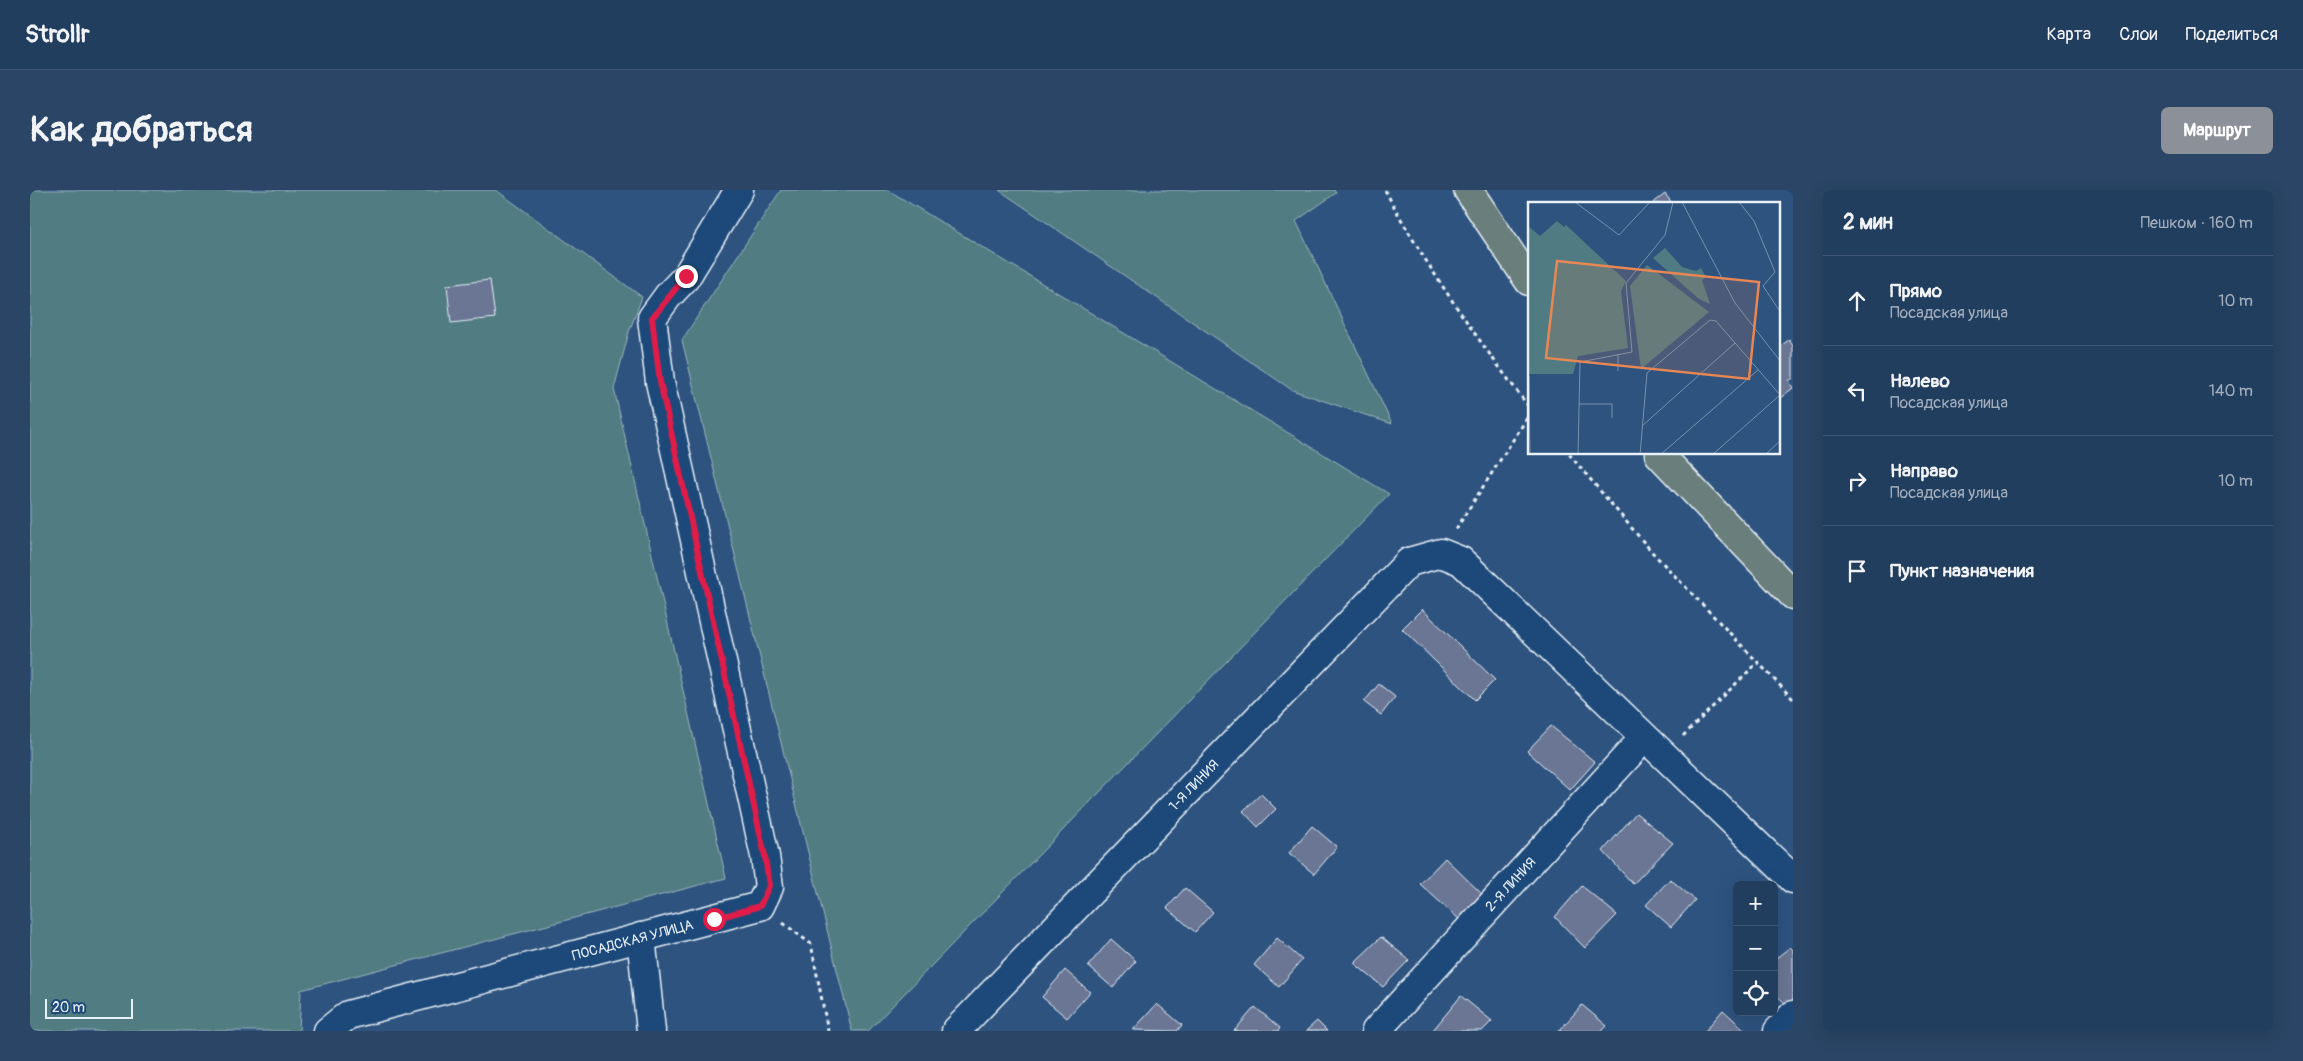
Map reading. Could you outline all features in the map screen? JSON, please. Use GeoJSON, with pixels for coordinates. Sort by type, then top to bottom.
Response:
{"type":"FeatureCollection","features":[{"type":"Feature","properties":{"kind":"main road"},"geometry":{"type":"LineString","coordinates":[[1468,190],[1528,280]]}},
{"type":"Feature","properties":{"kind":"main road"},"geometry":{"type":"LineString","coordinates":[[1660,455],[1793,595]]}},
{"type":"Feature","properties":{"kind":"street"},"geometry":{"type":"LineString","coordinates":[[739,190],[686,276],[652,318],[660,382],[765,856],[769,886],[760,906]]}},
{"type":"Feature","properties":{"kind":"street"},"geometry":{"type":"LineString","coordinates":[[1440,553],[1461,561],[1653,747],[1793,879]]}},
{"type":"Feature","properties":{"kind":"street","name":"1-Я ЛИНИЯ"},"geometry":{"type":"LineString","coordinates":[[956,1031],[1409,562],[1440,553]]}},
{"type":"Feature","properties":{"kind":"street","name":"2-Я ЛИНИЯ"},"geometry":{"type":"LineString","coordinates":[[1376,1031],[1653,747]]}},
{"type":"Feature","properties":{"kind":"street","name":"ПОСАДСКАЯ УЛИЦА"},"geometry":{"type":"LineString","coordinates":[[328,1031],[348,1015],[760,906]]}},
{"type":"Feature","properties":{"kind":"street"},"geometry":{"type":"LineString","coordinates":[[641,937],[651,1031]]}},
{"type":"Feature","properties":{"kind":"street"},"geometry":{"type":"LineString","coordinates":[[1778,1031],[1793,1015]]}},
{"type":"Feature","properties":{"kind":"path"},"geometry":{"type":"LineString","coordinates":[[1385,190],[1409,235],[1448,298],[1528,406]]}},
{"type":"Feature","properties":{"kind":"path"},"geometry":{"type":"LineString","coordinates":[[1440,553],[1528,417]]}},
{"type":"Feature","properties":{"kind":"path"},"geometry":{"type":"LineString","coordinates":[[1570,455],[1652,552],[1793,699]]}},
{"type":"Feature","properties":{"kind":"path"},"geometry":{"type":"LineString","coordinates":[[1653,747],[1758,662]]}},
{"type":"Feature","properties":{"kind":"path"},"geometry":{"type":"LineString","coordinates":[[760,906],[811,944],[828,1031]]}},
{"type":"Feature","properties":{"kind":"green space"},"geometry":{"type":"Polygon","coordinates":[[[30,190],[496,190],[642,297],[629,332],[614,389],[726,878],[301,990],[299,1031],[30,1031],[30,190]]]}},
{"type":"Feature","properties":{"kind":"green space"},"geometry":{"type":"Polygon","coordinates":[[[781,190],[888,190],[1389,494],[868,1031],[852,1031],[682,340],[781,190]]]}},
{"type":"Feature","properties":{"kind":"green space"},"geometry":{"type":"Polygon","coordinates":[[[999,190],[1334,190],[1336,193],[1296,221],[1392,424],[1292,390],[999,190]]]}},
{"type":"Feature","properties":{"kind":"building"},"geometry":{"type":"Polygon","coordinates":[[[1665,194],[1671,202],[1655,202],[1665,194]]]}},
{"type":"Feature","properties":{"kind":"building"},"geometry":{"type":"Polygon","coordinates":[[[490,280],[495,318],[451,323],[447,285],[490,280]]]}},
{"type":"Feature","properties":{"kind":"building"},"geometry":{"type":"Polygon","coordinates":[[[1789,340],[1793,346],[1793,378],[1789,381],[1793,388],[1780,398],[1780,346],[1789,340]]]}},
{"type":"Feature","properties":{"kind":"building"},"geometry":{"type":"Polygon","coordinates":[[[1422,609],[1495,680],[1475,700],[1402,629],[1422,609]]]}},
{"type":"Feature","properties":{"kind":"building"},"geometry":{"type":"Polygon","coordinates":[[[1379,684],[1395,697],[1381,715],[1364,702],[1379,684]]]}},
{"type":"Feature","properties":{"kind":"building"},"geometry":{"type":"Polygon","coordinates":[[[1551,726],[1595,762],[1570,790],[1527,751],[1551,726]]]}},
{"type":"Feature","properties":{"kind":"building"},"geometry":{"type":"Polygon","coordinates":[[[1261,794],[1276,809],[1258,827],[1243,811],[1261,794]]]}},
{"type":"Feature","properties":{"kind":"building"},"geometry":{"type":"Polygon","coordinates":[[[1636,813],[1673,843],[1633,884],[1603,851],[1636,813]]]}},
{"type":"Feature","properties":{"kind":"building"},"geometry":{"type":"Polygon","coordinates":[[[1312,826],[1337,847],[1314,874],[1289,853],[1312,826]]]}},
{"type":"Feature","properties":{"kind":"building"},"geometry":{"type":"Polygon","coordinates":[[[1445,858],[1484,896],[1460,920],[1420,884],[1445,858]]]}},
{"type":"Feature","properties":{"kind":"building"},"geometry":{"type":"Polygon","coordinates":[[[1670,879],[1695,900],[1671,927],[1646,905],[1670,879]]]}},
{"type":"Feature","properties":{"kind":"building"},"geometry":{"type":"Polygon","coordinates":[[[1582,886],[1617,915],[1585,948],[1555,917],[1582,886]]]}},
{"type":"Feature","properties":{"kind":"building"},"geometry":{"type":"Polygon","coordinates":[[[1185,888],[1213,912],[1195,932],[1167,908],[1185,888]]]}},
{"type":"Feature","properties":{"kind":"building"},"geometry":{"type":"Polygon","coordinates":[[[1381,937],[1409,960],[1383,987],[1354,963],[1381,937]]]}},
{"type":"Feature","properties":{"kind":"building"},"geometry":{"type":"Polygon","coordinates":[[[1277,938],[1302,960],[1279,987],[1254,965],[1277,938]]]}},
{"type":"Feature","properties":{"kind":"building"},"geometry":{"type":"Polygon","coordinates":[[[1111,939],[1136,961],[1113,988],[1088,966],[1111,939]]]}},
{"type":"Feature","properties":{"kind":"building"},"geometry":{"type":"Polygon","coordinates":[[[1790,947],[1793,950],[1793,1000],[1788,1006],[1778,997],[1778,957],[1790,947]]]}},
{"type":"Feature","properties":{"kind":"building"},"geometry":{"type":"Polygon","coordinates":[[[1065,970],[1090,992],[1067,1018],[1042,997],[1065,970]]]}},
{"type":"Feature","properties":{"kind":"building"},"geometry":{"type":"Polygon","coordinates":[[[1461,996],[1492,1021],[1482,1031],[1434,1031],[1433,1030],[1461,996]]]}},
{"type":"Feature","properties":{"kind":"building"},"geometry":{"type":"Polygon","coordinates":[[[1157,1004],[1182,1025],[1177,1031],[1133,1030],[1157,1004]]]}},
{"type":"Feature","properties":{"kind":"building"},"geometry":{"type":"Polygon","coordinates":[[[1582,1005],[1607,1026],[1602,1031],[1559,1031],[1582,1005]]]}},
{"type":"Feature","properties":{"kind":"building"},"geometry":{"type":"Polygon","coordinates":[[[1255,1007],[1280,1028],[1278,1031],[1234,1031],[1255,1007]]]}},
{"type":"Feature","properties":{"kind":"building"},"geometry":{"type":"Polygon","coordinates":[[[1723,1010],[1746,1031],[1705,1031],[1723,1010]]]}},
{"type":"Feature","properties":{"kind":"building"},"geometry":{"type":"Polygon","coordinates":[[[1317,1021],[1327,1031],[1306,1031],[1317,1021]]]}},
{"type":"Feature","properties":{"kind":"route"},"geometry":{"type":"LineString","coordinates":[[686,276],[652,318],[660,382],[765,856],[769,886],[760,906],[714,919]]}}]}
